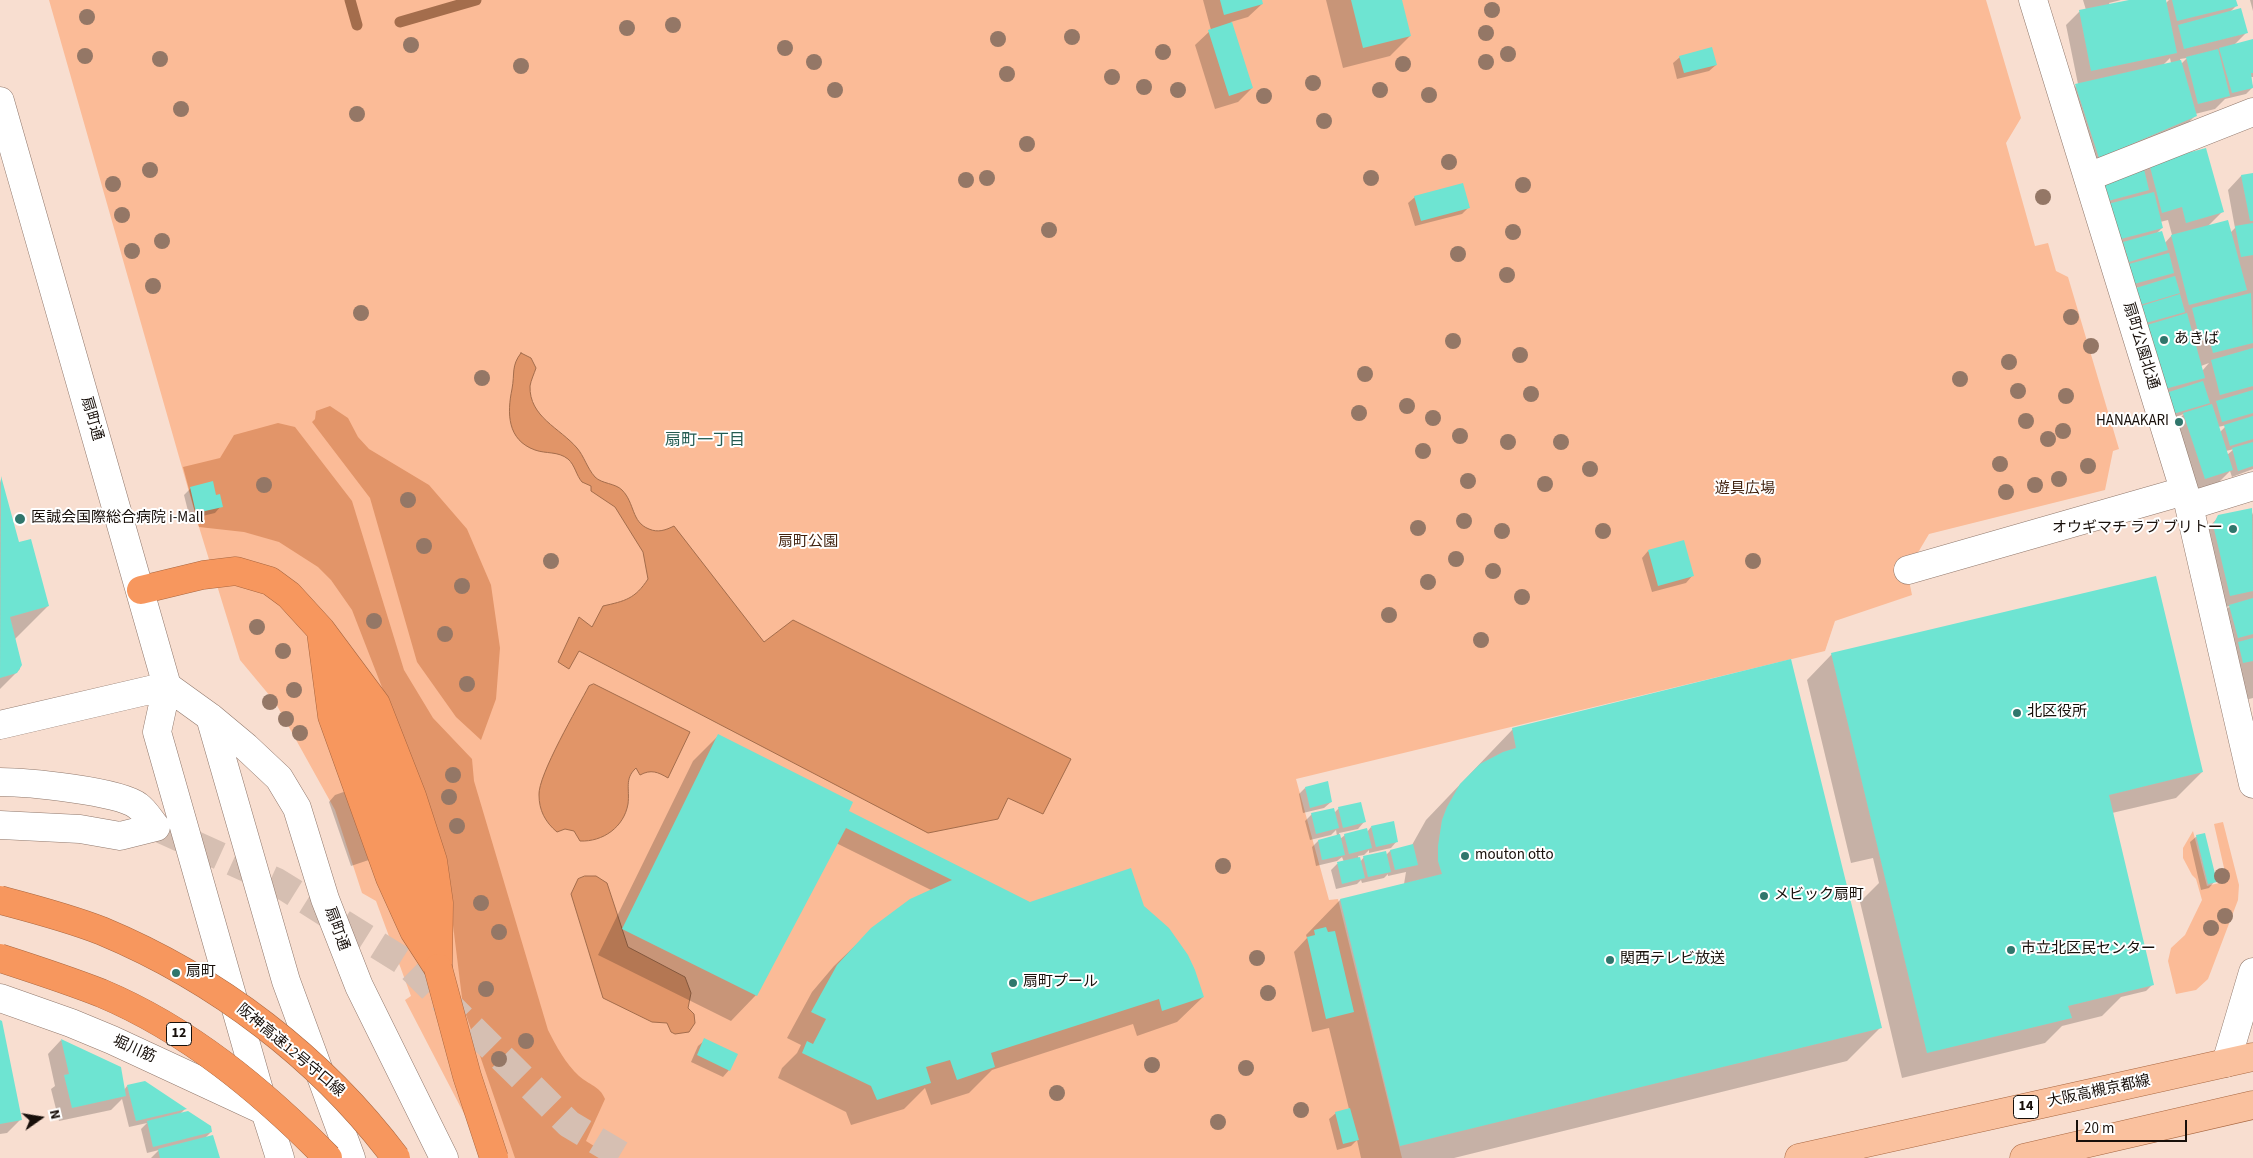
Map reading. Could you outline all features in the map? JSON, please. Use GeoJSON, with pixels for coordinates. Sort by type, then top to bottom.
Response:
{"type":"FeatureCollection","features":[{"type":"Feature","properties":{"kind":"highway"},"geometry":{"type":"LineString","coordinates":[[141,590],[203,574],[236,571],[270,581],[288,595],[321,630],[411,866],[467,1076],[494,1158]]}},
{"type":"Feature","properties":{"kind":"highway","name":"阪神高速12号守口線"},"geometry":{"type":"LineString","coordinates":[[0,900],[100,931],[174,966],[216,992],[261,1023],[310,1064],[347,1099],[396,1158]]}},
{"type":"Feature","properties":{"kind":"highway","name":"12"},"geometry":{"type":"LineString","coordinates":[[0,958],[101,993],[194,1043],[224,1063],[266,1098],[328,1158]]}},
{"type":"Feature","properties":{"kind":"main road","name":"大阪高槻京都線"},"geometry":{"type":"LineString","coordinates":[[1799,1158],[1955,1122],[2085,1096],[2253,1057]]}},
{"type":"Feature","properties":{"kind":"main road"},"geometry":{"type":"LineString","coordinates":[[2024,1158],[2063,1154],[2253,1105]]}},
{"type":"Feature","properties":{"kind":"street","name":"扇町公園北通"},"geometry":{"type":"LineString","coordinates":[[2032,0],[2187,499],[2253,784]]}},
{"type":"Feature","properties":{"kind":"street","name":"扇町通"},"geometry":{"type":"LineString","coordinates":[[0,101],[167,686],[210,717],[246,747],[279,778],[297,808],[341,945],[359,986],[444,1158]]}},
{"type":"Feature","properties":{"kind":"street"},"geometry":{"type":"LineString","coordinates":[[2088,177],[2253,112]]}},
{"type":"Feature","properties":{"kind":"street"},"geometry":{"type":"LineString","coordinates":[[1908,570],[2187,499],[2253,486]]}},
{"type":"Feature","properties":{"kind":"street"},"geometry":{"type":"LineString","coordinates":[[0,725],[167,686],[157,732],[280,1158]]}},
{"type":"Feature","properties":{"kind":"street"},"geometry":{"type":"LineString","coordinates":[[210,717],[286,981],[316,1069],[351,1158]]}},
{"type":"Feature","properties":{"kind":"street"},"geometry":{"type":"LineString","coordinates":[[0,782],[23,782],[115,798],[137,805],[156,827],[120,836],[80,829],[0,825]]}},
{"type":"Feature","properties":{"kind":"street"},"geometry":{"type":"LineString","coordinates":[[2226,1063],[2253,972]]}},
{"type":"Feature","properties":{"kind":"street","name":"堀川筋"},"geometry":{"type":"LineString","coordinates":[[0,998],[87,1030],[265,1111]]}},
{"type":"Feature","properties":{"kind":"street"},"geometry":{"type":"LineString","coordinates":[[316,1069],[387,1142],[411,1158]]}},
{"type":"Feature","properties":{"kind":"green space","name":"扇町公園"},"geometry":{"type":"Polygon","coordinates":[[[49,0],[1986,0],[2021,118],[2006,143],[2035,246],[2048,243],[2056,271],[2068,277],[2119,449],[2113,451],[2105,490],[1929,534],[1907,571],[1912,595],[1835,621],[1825,651],[1296,779],[1329,900],[1338,899],[1402,1158],[487,1158],[405,1000],[411,996],[376,901],[362,893],[335,810],[275,702],[240,660],[199,527],[49,0]]]}},
{"type":"Feature","properties":{"kind":"green space"},"geometry":{"type":"Polygon","coordinates":[[[2223,822],[2239,885],[2238,900],[2208,979],[2196,990],[2176,994],[2168,961],[2171,948],[2185,935],[2202,900],[2196,879],[2183,858],[2183,848],[2193,831],[2207,886],[2227,881],[2214,824],[2223,822]]]}},
{"type":"Feature","properties":{"kind":"shaded area"},"geometry":{"type":"Polygon","coordinates":[[[521,353],[531,358],[536,368],[530,386],[531,397],[540,414],[577,448],[595,477],[622,490],[636,517],[643,526],[659,531],[674,526],[764,642],[793,620],[1071,759],[1043,814],[1008,798],[998,819],[928,833],[579,651],[569,669],[558,662],[579,617],[592,627],[603,606],[634,595],[648,579],[643,552],[615,507],[591,491],[591,486],[582,482],[572,464],[564,456],[535,450],[519,440],[514,433],[511,425],[510,398],[515,366],[521,353]]]}},
{"type":"Feature","properties":{"kind":"shaded area"},"geometry":{"type":"Polygon","coordinates":[[[330,406],[348,418],[358,437],[369,449],[429,485],[467,529],[491,585],[500,648],[496,699],[481,740],[456,717],[417,662],[370,498],[312,422],[315,419],[316,411],[330,406]]]}},
{"type":"Feature","properties":{"kind":"shaded area"},"geometry":{"type":"Polygon","coordinates":[[[278,423],[295,427],[352,501],[404,670],[433,718],[472,759],[474,781],[548,1030],[570,1066],[579,1076],[597,1088],[605,1099],[586,1141],[602,1151],[603,1158],[515,1158],[463,1006],[446,868],[413,767],[352,610],[331,580],[318,567],[279,542],[244,532],[199,527],[183,467],[220,458],[234,435],[278,423]]]}},
{"type":"Feature","properties":{"kind":"shaded area"},"geometry":{"type":"Polygon","coordinates":[[[594,684],[690,732],[668,778],[654,772],[640,775],[636,768],[630,776],[628,804],[622,820],[611,832],[604,836],[589,841],[580,841],[574,831],[565,829],[557,832],[549,824],[542,811],[539,795],[540,785],[551,757],[589,686],[594,684]]]}},
{"type":"Feature","properties":{"kind":"shaded area"},"geometry":{"type":"Polygon","coordinates":[[[585,876],[596,876],[607,883],[628,947],[685,977],[691,993],[688,1008],[694,1014],[695,1023],[689,1032],[675,1034],[671,1032],[667,1023],[652,1022],[603,998],[571,894],[578,879],[585,876]]]}},
{"type":"Feature","properties":{"kind":"building"},"geometry":{"type":"Polygon","coordinates":[[[1220,0],[1262,0],[1263,4],[1224,15],[1220,0]]]}},
{"type":"Feature","properties":{"kind":"building"},"geometry":{"type":"Polygon","coordinates":[[[1351,0],[1402,0],[1411,36],[1363,48],[1351,0]]]}},
{"type":"Feature","properties":{"kind":"building"},"geometry":{"type":"Polygon","coordinates":[[[2129,0],[2166,0],[2177,53],[2091,71],[2079,10],[2129,0]]]}},
{"type":"Feature","properties":{"kind":"building"},"geometry":{"type":"Polygon","coordinates":[[[2172,0],[2236,0],[2238,6],[2177,21],[2172,0]]]}},
{"type":"Feature","properties":{"kind":"building"},"geometry":{"type":"Polygon","coordinates":[[[2241,8],[2248,33],[2184,49],[2178,25],[2241,8]]]}},
{"type":"Feature","properties":{"kind":"building"},"geometry":{"type":"Polygon","coordinates":[[[1232,22],[1253,88],[1229,96],[1208,30],[1232,22]]]}},
{"type":"Feature","properties":{"kind":"building"},"geometry":{"type":"Polygon","coordinates":[[[2253,39],[2253,73],[2251,73],[2253,88],[2232,93],[2219,48],[2253,39]]]}},
{"type":"Feature","properties":{"kind":"building"},"geometry":{"type":"Polygon","coordinates":[[[1712,47],[1717,65],[1684,73],[1679,56],[1712,47]]]}},
{"type":"Feature","properties":{"kind":"building"},"geometry":{"type":"Polygon","coordinates":[[[2218,49],[2230,96],[2198,104],[2186,57],[2218,49]]]}},
{"type":"Feature","properties":{"kind":"building"},"geometry":{"type":"Polygon","coordinates":[[[2181,60],[2197,116],[2099,158],[2075,84],[2181,60]]]}},
{"type":"Feature","properties":{"kind":"building"},"geometry":{"type":"Polygon","coordinates":[[[2206,148],[2224,212],[2186,223],[2182,207],[2162,213],[2149,163],[2206,148]]]}},
{"type":"Feature","properties":{"kind":"building"},"geometry":{"type":"Polygon","coordinates":[[[2143,165],[2149,190],[2108,201],[2105,187],[2109,176],[2143,165]]]}},
{"type":"Feature","properties":{"kind":"building"},"geometry":{"type":"Polygon","coordinates":[[[2253,173],[2253,221],[2250,221],[2241,175],[2253,173]]]}},
{"type":"Feature","properties":{"kind":"building"},"geometry":{"type":"Polygon","coordinates":[[[1463,183],[1470,208],[1421,221],[1414,196],[1463,183]]]}},
{"type":"Feature","properties":{"kind":"building"},"geometry":{"type":"Polygon","coordinates":[[[2154,192],[2163,228],[2117,240],[2108,204],[2154,192]]]}},
{"type":"Feature","properties":{"kind":"building"},"geometry":{"type":"Polygon","coordinates":[[[2228,220],[2247,290],[2189,305],[2171,235],[2228,220]]]}},
{"type":"Feature","properties":{"kind":"building"},"geometry":{"type":"Polygon","coordinates":[[[2253,223],[2253,255],[2241,257],[2235,226],[2253,223]]]}},
{"type":"Feature","properties":{"kind":"building"},"geometry":{"type":"Polygon","coordinates":[[[2162,231],[2168,250],[2129,262],[2123,242],[2162,231]]]}},
{"type":"Feature","properties":{"kind":"building"},"geometry":{"type":"Polygon","coordinates":[[[2169,253],[2174,273],[2134,284],[2129,264],[2169,253]]]}},
{"type":"Feature","properties":{"kind":"building"},"geometry":{"type":"Polygon","coordinates":[[[2175,276],[2180,293],[2140,305],[2136,288],[2175,276]]]}},
{"type":"Feature","properties":{"kind":"building"},"geometry":{"type":"Polygon","coordinates":[[[2251,293],[2253,343],[2213,353],[2209,338],[2200,340],[2192,308],[2251,293]]]}},
{"type":"Feature","properties":{"kind":"building"},"geometry":{"type":"Polygon","coordinates":[[[2180,294],[2185,312],[2146,323],[2141,306],[2180,294]]]}},
{"type":"Feature","properties":{"kind":"building"},"geometry":{"type":"Polygon","coordinates":[[[2187,313],[2205,378],[2165,389],[2147,325],[2187,313]]]}},
{"type":"Feature","properties":{"kind":"building"},"geometry":{"type":"Polygon","coordinates":[[[2253,348],[2253,386],[2220,395],[2211,360],[2253,348]]]}},
{"type":"Feature","properties":{"kind":"building"},"geometry":{"type":"Polygon","coordinates":[[[2203,381],[2210,403],[2173,414],[2166,393],[2203,381]]]}},
{"type":"Feature","properties":{"kind":"building"},"geometry":{"type":"Polygon","coordinates":[[[2253,390],[2253,413],[2222,422],[2216,401],[2253,390]]]}},
{"type":"Feature","properties":{"kind":"building"},"geometry":{"type":"Polygon","coordinates":[[[2212,404],[2233,470],[2205,479],[2183,413],[2212,404]]]}},
{"type":"Feature","properties":{"kind":"building"},"geometry":{"type":"Polygon","coordinates":[[[2253,416],[2253,439],[2230,446],[2224,425],[2253,416]]]}},
{"type":"Feature","properties":{"kind":"building"},"geometry":{"type":"Polygon","coordinates":[[[2253,442],[2253,466],[2238,471],[2232,448],[2253,442]]]}},
{"type":"Feature","properties":{"kind":"building"},"geometry":{"type":"Polygon","coordinates":[[[1,476],[19,542],[31,539],[49,606],[10,617],[22,665],[17,673],[0,678],[1,476]]]}},
{"type":"Feature","properties":{"kind":"building"},"geometry":{"type":"Polygon","coordinates":[[[213,481],[216,495],[220,494],[223,507],[196,513],[190,487],[213,481]]]}},
{"type":"Feature","properties":{"kind":"building"},"geometry":{"type":"Polygon","coordinates":[[[2252,508],[2253,591],[2230,596],[2213,525],[2218,515],[2252,508]]]}},
{"type":"Feature","properties":{"kind":"building"},"geometry":{"type":"Polygon","coordinates":[[[1684,540],[1694,576],[1658,586],[1648,550],[1684,540]]]}},
{"type":"Feature","properties":{"kind":"building"},"geometry":{"type":"Polygon","coordinates":[[[2156,576],[2203,772],[2109,795],[2154,985],[2068,1006],[2072,1018],[1927,1053],[1831,653],[2156,576]]]}},
{"type":"Feature","properties":{"kind":"building"},"geometry":{"type":"Polygon","coordinates":[[[2253,598],[2253,634],[2238,638],[2229,605],[2253,598]]]}},
{"type":"Feature","properties":{"kind":"building"},"geometry":{"type":"Polygon","coordinates":[[[2253,638],[2253,661],[2243,663],[2238,642],[2253,638]]]}},
{"type":"Feature","properties":{"kind":"building","name":"関西テレビ放送"},"geometry":{"type":"Polygon","coordinates":[[[1791,659],[1882,1028],[1400,1146],[1340,899],[1442,874],[1438,861],[1438,846],[1442,820],[1447,807],[1460,784],[1480,764],[1503,752],[1516,748],[1512,728],[1791,659]]]}},
{"type":"Feature","properties":{"kind":"building","name":"扇町プール"},"geometry":{"type":"Polygon","coordinates":[[[718,734],[853,802],[849,811],[1030,902],[1131,868],[1144,906],[1169,928],[1188,955],[1204,997],[1162,1011],[1159,999],[991,1053],[995,1067],[957,1080],[950,1060],[926,1067],[931,1083],[877,1100],[871,1086],[802,1053],[807,1041],[813,1044],[826,1019],[811,1012],[837,965],[871,928],[910,899],[952,880],[846,828],[757,996],[622,929],[718,734]]]}},
{"type":"Feature","properties":{"kind":"building"},"geometry":{"type":"Polygon","coordinates":[[[1328,781],[1332,802],[1310,808],[1305,787],[1328,781]]]}},
{"type":"Feature","properties":{"kind":"building"},"geometry":{"type":"Polygon","coordinates":[[[1361,802],[1366,822],[1343,828],[1338,807],[1361,802]]]}},
{"type":"Feature","properties":{"kind":"building"},"geometry":{"type":"Polygon","coordinates":[[[1334,808],[1339,828],[1316,834],[1311,813],[1334,808]]]}},
{"type":"Feature","properties":{"kind":"building"},"geometry":{"type":"Polygon","coordinates":[[[1394,821],[1398,842],[1376,847],[1371,826],[1394,821]]]}},
{"type":"Feature","properties":{"kind":"building"},"geometry":{"type":"Polygon","coordinates":[[[1367,828],[1372,848],[1349,854],[1344,834],[1367,828]]]}},
{"type":"Feature","properties":{"kind":"building"},"geometry":{"type":"Polygon","coordinates":[[[2205,833],[2217,882],[2208,884],[2196,835],[2205,833]]]}},
{"type":"Feature","properties":{"kind":"building"},"geometry":{"type":"Polygon","coordinates":[[[1340,834],[1345,855],[1322,860],[1318,840],[1340,834]]]}},
{"type":"Feature","properties":{"kind":"building"},"geometry":{"type":"Polygon","coordinates":[[[1413,844],[1418,865],[1395,870],[1390,850],[1413,844]]]}},
{"type":"Feature","properties":{"kind":"building"},"geometry":{"type":"Polygon","coordinates":[[[1386,851],[1391,872],[1368,877],[1363,856],[1386,851]]]}},
{"type":"Feature","properties":{"kind":"building"},"geometry":{"type":"Polygon","coordinates":[[[1360,857],[1365,878],[1342,884],[1337,862],[1360,857]]]}},
{"type":"Feature","properties":{"kind":"building"},"geometry":{"type":"Polygon","coordinates":[[[1326,927],[1328,932],[1335,931],[1354,1012],[1326,1019],[1307,937],[1315,935],[1314,930],[1326,927]]]}},
{"type":"Feature","properties":{"kind":"building"},"geometry":{"type":"Polygon","coordinates":[[[0,1020],[2,1021],[22,1120],[0,1124],[0,1020]]]}},
{"type":"Feature","properties":{"kind":"building"},"geometry":{"type":"Polygon","coordinates":[[[704,1038],[738,1054],[730,1071],[697,1055],[704,1038]]]}},
{"type":"Feature","properties":{"kind":"building"},"geometry":{"type":"Polygon","coordinates":[[[61,1039],[121,1067],[126,1096],[72,1108],[64,1075],[69,1074],[61,1039]]]}},
{"type":"Feature","properties":{"kind":"building"},"geometry":{"type":"Polygon","coordinates":[[[145,1081],[187,1109],[136,1121],[127,1085],[145,1081]]]}},
{"type":"Feature","properties":{"kind":"building"},"geometry":{"type":"Polygon","coordinates":[[[1350,1108],[1359,1140],[1343,1144],[1335,1112],[1350,1108]]]}},
{"type":"Feature","properties":{"kind":"building"},"geometry":{"type":"Polygon","coordinates":[[[188,1111],[211,1126],[212,1132],[153,1147],[147,1121],[188,1111]]]}},
{"type":"Feature","properties":{"kind":"building"},"geometry":{"type":"Polygon","coordinates":[[[213,1135],[220,1158],[160,1158],[158,1149],[213,1135]]]}},
{"type":"Feature","properties":{"kind":"waterway"},"geometry":{"type":"LineString","coordinates":[[350,0],[357,25]]}},
{"type":"Feature","properties":{"kind":"waterway"},"geometry":{"type":"LineString","coordinates":[[400,22],[476,0]]}},
{"type":"Feature","properties":{"kind":"tunnel"},"geometry":{"type":"LineString","coordinates":[[156,827],[277,882],[406,963],[569,1124],[626,1158]]}},
{"type":"Feature","properties":{"kind":"place","name":"あきば"},"geometry":{"type":"Point","coordinates":[2164,340]}},
{"type":"Feature","properties":{"kind":"place","name":"HANAAKARI"},"geometry":{"type":"Point","coordinates":[2179,422]}},
{"type":"Feature","properties":{"kind":"place","name":"医誠会国際総合病院 i-Mall"},"geometry":{"type":"Point","coordinates":[20,519]}},
{"type":"Feature","properties":{"kind":"place","name":"オウギマチ ラブ ブリトー"},"geometry":{"type":"Point","coordinates":[2233,529]}},
{"type":"Feature","properties":{"kind":"place","name":"北区役所"},"geometry":{"type":"Point","coordinates":[2017,713]}},
{"type":"Feature","properties":{"kind":"place","name":"mouton otto"},"geometry":{"type":"Point","coordinates":[1465,856]}},
{"type":"Feature","properties":{"kind":"place","name":"メビック扇町"},"geometry":{"type":"Point","coordinates":[1764,896]}},
{"type":"Feature","properties":{"kind":"place","name":"市立北区民センター"},"geometry":{"type":"Point","coordinates":[2011,950]}},
{"type":"Feature","properties":{"kind":"place","name":"関西テレビ放送"},"geometry":{"type":"Point","coordinates":[1610,960]}},
{"type":"Feature","properties":{"kind":"place","name":"扇町"},"geometry":{"type":"Point","coordinates":[176,973]}},
{"type":"Feature","properties":{"kind":"place","name":"扇町プール"},"geometry":{"type":"Point","coordinates":[1013,983]}},
{"type":"Feature","properties":{"kind":"district","name":"扇町一丁目"},"geometry":{"type":"Point","coordinates":[705,441]}},
{"type":"Feature","properties":{"kind":"park label","name":"遊具広場"},"geometry":{"type":"Point","coordinates":[1745,490]}}]}
